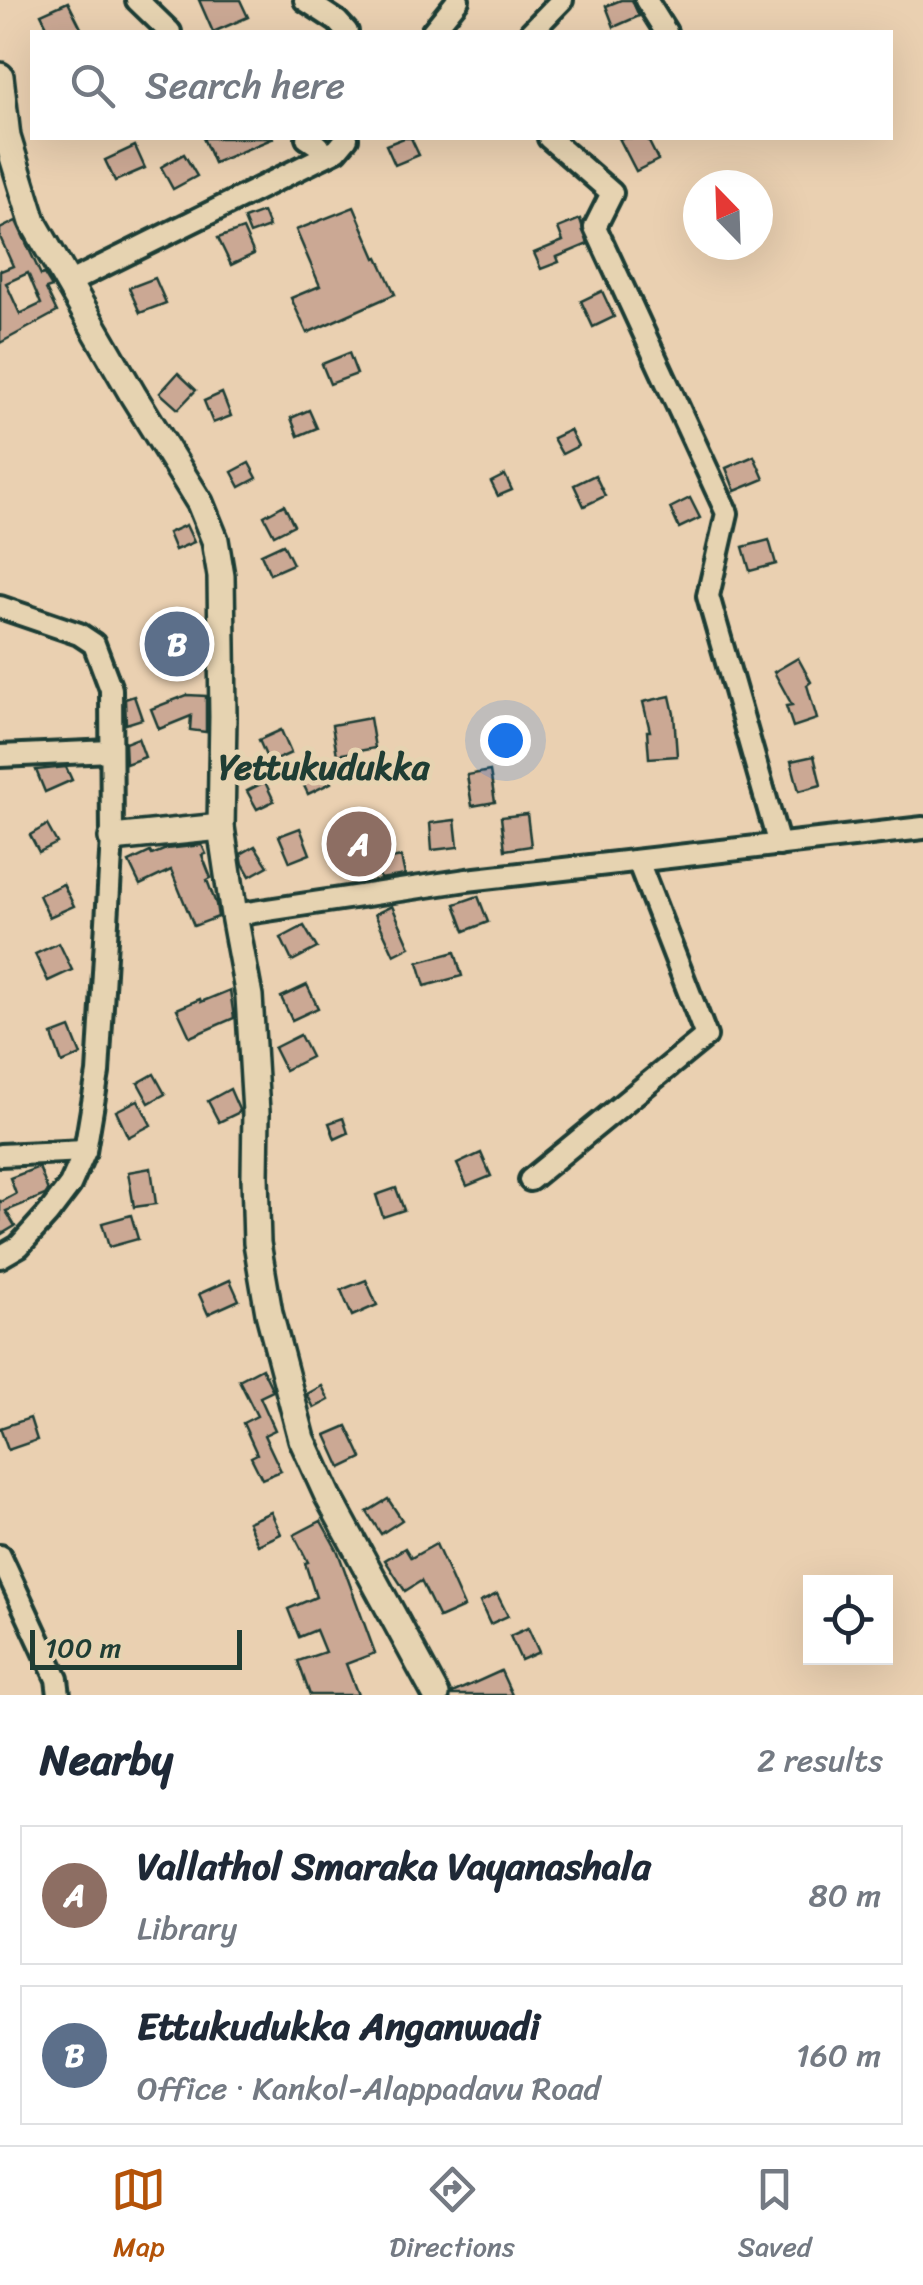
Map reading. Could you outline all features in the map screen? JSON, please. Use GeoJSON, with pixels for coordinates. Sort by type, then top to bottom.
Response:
{"type":"FeatureCollection","features":[{"type":"Feature","properties":{"kind":"main road"},"geometry":{"type":"LineString","coordinates":[[0,76],[7,137],[34,222],[200,503],[215,540],[221,576],[224,717],[221,827],[249,996],[256,1112],[257,1243],[268,1313],[302,1439],[328,1496],[436,1695]]}},
{"type":"Feature","properties":{"kind":"main road"},"geometry":{"type":"LineString","coordinates":[[112,838],[221,827]]}},
{"type":"Feature","properties":{"kind":"street"},"geometry":{"type":"LineString","coordinates":[[137,0],[168,30]]}},
{"type":"Feature","properties":{"kind":"street"},"geometry":{"type":"LineString","coordinates":[[304,0],[345,30]]}},
{"type":"Feature","properties":{"kind":"street"},"geometry":{"type":"LineString","coordinates":[[533,30],[562,0]]}},
{"type":"Feature","properties":{"kind":"street"},"geometry":{"type":"LineString","coordinates":[[646,0],[665,30]]}},
{"type":"Feature","properties":{"kind":"street"},"geometry":{"type":"LineString","coordinates":[[433,30],[455,1]]}},
{"type":"Feature","properties":{"kind":"street"},"geometry":{"type":"LineString","coordinates":[[310,140],[324,156]]}},
{"type":"Feature","properties":{"kind":"street"},"geometry":{"type":"LineString","coordinates":[[68,283],[336,150],[345,140]]}},
{"type":"Feature","properties":{"kind":"street"},"geometry":{"type":"LineString","coordinates":[[551,140],[612,192],[594,227],[727,513],[708,596],[779,844]]}},
{"type":"Feature","properties":{"kind":"street"},"geometry":{"type":"LineString","coordinates":[[0,607],[79,634],[94,644],[111,689],[112,838],[98,1073],[85,1152],[70,1185],[48,1214],[19,1246],[0,1257]]}},
{"type":"Feature","properties":{"kind":"street"},"geometry":{"type":"LineString","coordinates":[[0,756],[111,751]]}},
{"type":"Feature","properties":{"kind":"street"},"geometry":{"type":"LineString","coordinates":[[234,915],[468,880],[923,828]]}},
{"type":"Feature","properties":{"kind":"street"},"geometry":{"type":"LineString","coordinates":[[530,1180],[706,1036],[638,861]]}},
{"type":"Feature","properties":{"kind":"street"},"geometry":{"type":"LineString","coordinates":[[0,1154],[85,1152]]}},
{"type":"Feature","properties":{"kind":"street"},"geometry":{"type":"LineString","coordinates":[[0,1556],[56,1679],[59,1695]]}},
{"type":"Feature","properties":{"kind":"building"},"geometry":{"type":"Polygon","coordinates":[[[199,0],[240,0],[248,17],[212,30],[199,0]]]}},
{"type":"Feature","properties":{"kind":"building"},"geometry":{"type":"Polygon","coordinates":[[[632,0],[639,16],[614,27],[606,6],[632,0]]]}},
{"type":"Feature","properties":{"kind":"building"},"geometry":{"type":"Polygon","coordinates":[[[68,2],[82,30],[49,30],[41,14],[68,2]]]}},
{"type":"Feature","properties":{"kind":"building"},"geometry":{"type":"Polygon","coordinates":[[[204,140],[269,140],[214,163],[204,140]]]}},
{"type":"Feature","properties":{"kind":"building"},"geometry":{"type":"Polygon","coordinates":[[[412,140],[419,155],[395,165],[386,145],[412,140]]]}},
{"type":"Feature","properties":{"kind":"building"},"geometry":{"type":"Polygon","coordinates":[[[620,140],[648,140],[658,160],[636,171],[620,140]]]}},
{"type":"Feature","properties":{"kind":"building"},"geometry":{"type":"Polygon","coordinates":[[[135,146],[145,168],[115,181],[105,160],[135,146]]]}},
{"type":"Feature","properties":{"kind":"building"},"geometry":{"type":"Polygon","coordinates":[[[184,154],[197,176],[173,189],[161,167],[184,154]]]}},
{"type":"Feature","properties":{"kind":"building"},"geometry":{"type":"Polygon","coordinates":[[[354,207],[395,294],[307,333],[291,298],[320,286],[296,230],[354,207]]]}},
{"type":"Feature","properties":{"kind":"building"},"geometry":{"type":"Polygon","coordinates":[[[263,212],[269,227],[250,234],[244,219],[263,212]]]}},
{"type":"Feature","properties":{"kind":"building"},"geometry":{"type":"Polygon","coordinates":[[[580,219],[588,244],[557,257],[559,262],[541,269],[534,253],[563,241],[558,228],[580,219]]]}},
{"type":"Feature","properties":{"kind":"building"},"geometry":{"type":"Polygon","coordinates":[[[16,221],[41,275],[52,287],[46,289],[57,312],[0,343],[0,269],[13,266],[0,229],[16,221]],[[28,273],[6,283],[20,314],[41,304],[28,273]]]}},
{"type":"Feature","properties":{"kind":"building"},"geometry":{"type":"Polygon","coordinates":[[[243,229],[254,254],[231,265],[218,238],[243,229]]]}},
{"type":"Feature","properties":{"kind":"building"},"geometry":{"type":"Polygon","coordinates":[[[155,278],[166,303],[140,313],[129,288],[155,278]]]}},
{"type":"Feature","properties":{"kind":"building"},"geometry":{"type":"Polygon","coordinates":[[[602,291],[614,317],[593,327],[581,301],[602,291]]]}},
{"type":"Feature","properties":{"kind":"building"},"geometry":{"type":"Polygon","coordinates":[[[349,353],[357,374],[330,384],[322,364],[349,353]]]}},
{"type":"Feature","properties":{"kind":"building"},"geometry":{"type":"Polygon","coordinates":[[[178,373],[196,390],[178,409],[160,393],[178,373]]]}},
{"type":"Feature","properties":{"kind":"building"},"geometry":{"type":"Polygon","coordinates":[[[222,393],[231,416],[213,423],[204,401],[222,393]]]}},
{"type":"Feature","properties":{"kind":"building"},"geometry":{"type":"Polygon","coordinates":[[[309,410],[317,428],[298,436],[291,418],[309,410]]]}},
{"type":"Feature","properties":{"kind":"building"},"geometry":{"type":"Polygon","coordinates":[[[570,430],[578,446],[562,454],[553,438],[570,430]]]}},
{"type":"Feature","properties":{"kind":"building"},"geometry":{"type":"Polygon","coordinates":[[[754,456],[764,479],[735,491],[726,468],[754,456]]]}},
{"type":"Feature","properties":{"kind":"building"},"geometry":{"type":"Polygon","coordinates":[[[249,463],[257,478],[240,487],[232,472],[249,463]]]}},
{"type":"Feature","properties":{"kind":"building"},"geometry":{"type":"Polygon","coordinates":[[[505,475],[512,490],[498,496],[491,482],[505,475]]]}},
{"type":"Feature","properties":{"kind":"building"},"geometry":{"type":"Polygon","coordinates":[[[595,475],[605,496],[584,506],[574,485],[595,475]]]}},
{"type":"Feature","properties":{"kind":"building"},"geometry":{"type":"Polygon","coordinates":[[[690,498],[700,518],[679,528],[670,508],[690,498]]]}},
{"type":"Feature","properties":{"kind":"building"},"geometry":{"type":"Polygon","coordinates":[[[284,505],[294,525],[274,535],[264,516],[284,505]]]}},
{"type":"Feature","properties":{"kind":"building"},"geometry":{"type":"Polygon","coordinates":[[[186,525],[194,542],[175,550],[168,533],[186,525]]]}},
{"type":"Feature","properties":{"kind":"building"},"geometry":{"type":"Polygon","coordinates":[[[769,540],[776,564],[750,571],[743,547],[769,540]]]}},
{"type":"Feature","properties":{"kind":"building"},"geometry":{"type":"Polygon","coordinates":[[[283,544],[293,564],[270,574],[261,554],[283,544]]]}},
{"type":"Feature","properties":{"kind":"building"},"geometry":{"type":"Polygon","coordinates":[[[175,627],[185,647],[166,657],[155,637],[175,627]]]}},
{"type":"Feature","properties":{"kind":"building"},"geometry":{"type":"Polygon","coordinates":[[[798,658],[811,682],[807,685],[817,719],[793,727],[786,706],[792,705],[774,672],[798,658]]]}},
{"type":"Feature","properties":{"kind":"building"},"geometry":{"type":"Polygon","coordinates":[[[187,695],[206,696],[206,732],[190,730],[191,716],[159,729],[151,709],[187,695]]]}},
{"type":"Feature","properties":{"kind":"building"},"geometry":{"type":"Polygon","coordinates":[[[134,696],[142,719],[126,724],[125,699],[134,696]]]}},
{"type":"Feature","properties":{"kind":"building"},"geometry":{"type":"Polygon","coordinates":[[[670,696],[677,756],[649,758],[650,731],[643,702],[670,696]]]}},
{"type":"Feature","properties":{"kind":"building"},"geometry":{"type":"Polygon","coordinates":[[[370,718],[375,748],[337,755],[332,725],[370,718]]]}},
{"type":"Feature","properties":{"kind":"building"},"geometry":{"type":"Polygon","coordinates":[[[281,730],[291,753],[269,763],[259,740],[281,730]]]}},
{"type":"Feature","properties":{"kind":"building"},"geometry":{"type":"Polygon","coordinates":[[[138,738],[145,757],[126,764],[125,743],[138,738]]]}},
{"type":"Feature","properties":{"kind":"building"},"geometry":{"type":"Polygon","coordinates":[[[814,756],[821,785],[799,791],[791,761],[814,756]]]}},
{"type":"Feature","properties":{"kind":"building"},"geometry":{"type":"Polygon","coordinates":[[[322,762],[331,783],[308,794],[298,773],[322,762]]]}},
{"type":"Feature","properties":{"kind":"building"},"geometry":{"type":"Polygon","coordinates":[[[66,767],[72,780],[45,792],[36,770],[66,767]]]}},
{"type":"Feature","properties":{"kind":"building"},"geometry":{"type":"Polygon","coordinates":[[[490,771],[495,802],[472,806],[467,775],[490,771]]]}},
{"type":"Feature","properties":{"kind":"building"},"geometry":{"type":"Polygon","coordinates":[[[265,782],[274,801],[257,809],[247,791],[265,782]]]}},
{"type":"Feature","properties":{"kind":"building"},"geometry":{"type":"Polygon","coordinates":[[[527,814],[531,846],[505,850],[501,817],[527,814]]]}},
{"type":"Feature","properties":{"kind":"building"},"geometry":{"type":"Polygon","coordinates":[[[455,820],[458,847],[432,850],[430,823],[455,820]]]}},
{"type":"Feature","properties":{"kind":"building"},"geometry":{"type":"Polygon","coordinates":[[[365,823],[374,846],[346,857],[336,834],[365,823]]]}},
{"type":"Feature","properties":{"kind":"building"},"geometry":{"type":"Polygon","coordinates":[[[47,825],[57,843],[39,852],[30,835],[47,825]]]}},
{"type":"Feature","properties":{"kind":"building"},"geometry":{"type":"Polygon","coordinates":[[[300,828],[310,854],[290,862],[279,836],[300,828]]]}},
{"type":"Feature","properties":{"kind":"building"},"geometry":{"type":"Polygon","coordinates":[[[202,845],[218,917],[194,926],[171,870],[140,885],[129,862],[150,852],[152,855],[166,849],[202,845]]]}},
{"type":"Feature","properties":{"kind":"building"},"geometry":{"type":"Polygon","coordinates":[[[255,846],[268,866],[250,876],[241,854],[255,846]]]}},
{"type":"Feature","properties":{"kind":"building"},"geometry":{"type":"Polygon","coordinates":[[[401,857],[405,875],[380,879],[377,862],[401,857]]]}},
{"type":"Feature","properties":{"kind":"building"},"geometry":{"type":"Polygon","coordinates":[[[63,884],[74,906],[49,917],[39,895],[63,884]]]}},
{"type":"Feature","properties":{"kind":"building"},"geometry":{"type":"Polygon","coordinates":[[[478,896],[488,922],[465,931],[455,904],[478,896]]]}},
{"type":"Feature","properties":{"kind":"building"},"geometry":{"type":"Polygon","coordinates":[[[392,906],[410,947],[394,955],[375,914],[392,906]]]}},
{"type":"Feature","properties":{"kind":"building"},"geometry":{"type":"Polygon","coordinates":[[[304,926],[317,948],[292,961],[281,938],[304,926]]]}},
{"type":"Feature","properties":{"kind":"building"},"geometry":{"type":"Polygon","coordinates":[[[59,943],[72,970],[48,981],[35,954],[59,943]]]}},
{"type":"Feature","properties":{"kind":"building"},"geometry":{"type":"Polygon","coordinates":[[[455,952],[462,976],[425,986],[418,962],[455,952]]]}},
{"type":"Feature","properties":{"kind":"building"},"geometry":{"type":"Polygon","coordinates":[[[307,985],[318,1008],[292,1020],[281,997],[307,985]]]}},
{"type":"Feature","properties":{"kind":"building"},"geometry":{"type":"Polygon","coordinates":[[[230,990],[234,1018],[190,1037],[177,1009],[230,990]]]}},
{"type":"Feature","properties":{"kind":"building"},"geometry":{"type":"Polygon","coordinates":[[[70,1028],[81,1055],[62,1063],[52,1035],[70,1028]]]}},
{"type":"Feature","properties":{"kind":"building"},"geometry":{"type":"Polygon","coordinates":[[[300,1035],[311,1057],[285,1070],[274,1048],[300,1035]]]}},
{"type":"Feature","properties":{"kind":"building"},"geometry":{"type":"Polygon","coordinates":[[[154,1074],[165,1094],[149,1103],[138,1083],[154,1074]]]}},
{"type":"Feature","properties":{"kind":"building"},"geometry":{"type":"Polygon","coordinates":[[[230,1089],[240,1112],[219,1122],[208,1101],[230,1089]]]}},
{"type":"Feature","properties":{"kind":"building"},"geometry":{"type":"Polygon","coordinates":[[[138,1100],[151,1125],[128,1137],[116,1111],[138,1100]]]}},
{"type":"Feature","properties":{"kind":"building"},"geometry":{"type":"Polygon","coordinates":[[[343,1118],[348,1133],[335,1139],[329,1123],[343,1118]]]}},
{"type":"Feature","properties":{"kind":"building"},"geometry":{"type":"Polygon","coordinates":[[[481,1153],[491,1176],[467,1186],[457,1164],[481,1153]]]}},
{"type":"Feature","properties":{"kind":"building"},"geometry":{"type":"Polygon","coordinates":[[[39,1167],[48,1191],[6,1211],[15,1226],[0,1235],[0,1200],[16,1194],[10,1178],[39,1167]]]}},
{"type":"Feature","properties":{"kind":"building"},"geometry":{"type":"Polygon","coordinates":[[[151,1168],[156,1204],[134,1207],[128,1172],[151,1168]]]}},
{"type":"Feature","properties":{"kind":"building"},"geometry":{"type":"Polygon","coordinates":[[[396,1188],[404,1210],[383,1217],[376,1195],[396,1188]]]}},
{"type":"Feature","properties":{"kind":"building"},"geometry":{"type":"Polygon","coordinates":[[[131,1215],[138,1239],[109,1247],[102,1223],[131,1215]]]}},
{"type":"Feature","properties":{"kind":"building"},"geometry":{"type":"Polygon","coordinates":[[[230,1280],[239,1300],[208,1314],[199,1294],[230,1280]]]}},
{"type":"Feature","properties":{"kind":"building"},"geometry":{"type":"Polygon","coordinates":[[[366,1280],[377,1305],[352,1316],[341,1290],[366,1280]]]}},
{"type":"Feature","properties":{"kind":"building"},"geometry":{"type":"Polygon","coordinates":[[[262,1368],[273,1391],[260,1397],[275,1430],[264,1435],[281,1471],[262,1479],[251,1457],[257,1454],[243,1423],[257,1416],[239,1380],[262,1368]]]}},
{"type":"Feature","properties":{"kind":"building"},"geometry":{"type":"Polygon","coordinates":[[[322,1386],[329,1400],[314,1408],[307,1394],[322,1386]]]}},
{"type":"Feature","properties":{"kind":"building"},"geometry":{"type":"Polygon","coordinates":[[[30,1418],[37,1440],[8,1450],[0,1428],[30,1418]]]}},
{"type":"Feature","properties":{"kind":"building"},"geometry":{"type":"Polygon","coordinates":[[[347,1426],[362,1458],[341,1468],[326,1435],[347,1426]]]}},
{"type":"Feature","properties":{"kind":"building"},"geometry":{"type":"Polygon","coordinates":[[[388,1499],[402,1520],[381,1534],[367,1512],[388,1499]]]}},
{"type":"Feature","properties":{"kind":"building"},"geometry":{"type":"Polygon","coordinates":[[[271,1512],[281,1534],[258,1545],[248,1522],[271,1512]]]}},
{"type":"Feature","properties":{"kind":"building"},"geometry":{"type":"Polygon","coordinates":[[[321,1521],[338,1552],[375,1653],[346,1664],[358,1695],[310,1695],[298,1661],[325,1652],[316,1630],[299,1637],[288,1609],[316,1597],[305,1563],[308,1562],[294,1535],[321,1521]]]}},
{"type":"Feature","properties":{"kind":"building"},"geometry":{"type":"Polygon","coordinates":[[[436,1544],[464,1607],[439,1618],[421,1581],[405,1591],[385,1560],[405,1548],[411,1558],[436,1544]]]}},
{"type":"Feature","properties":{"kind":"building"},"geometry":{"type":"Polygon","coordinates":[[[497,1594],[508,1616],[490,1624],[480,1602],[497,1594]]]}},
{"type":"Feature","properties":{"kind":"building"},"geometry":{"type":"Polygon","coordinates":[[[528,1628],[539,1652],[521,1660],[510,1636],[528,1628]]]}},
{"type":"Feature","properties":{"kind":"building"},"geometry":{"type":"Polygon","coordinates":[[[501,1671],[512,1695],[452,1695],[452,1693],[501,1671]]]}},
{"type":"Feature","properties":{"kind":"place","name":"Ettukudukka Anganwadi"},"geometry":{"type":"Point","coordinates":[177,644]}},
{"type":"Feature","properties":{"kind":"place","name":"Vallathol Smaraka Vayanashala"},"geometry":{"type":"Point","coordinates":[359,844]}},
{"type":"Feature","properties":{"kind":"district","name":"Yettukudukka"},"geometry":{"type":"Point","coordinates":[324,767]}}]}
